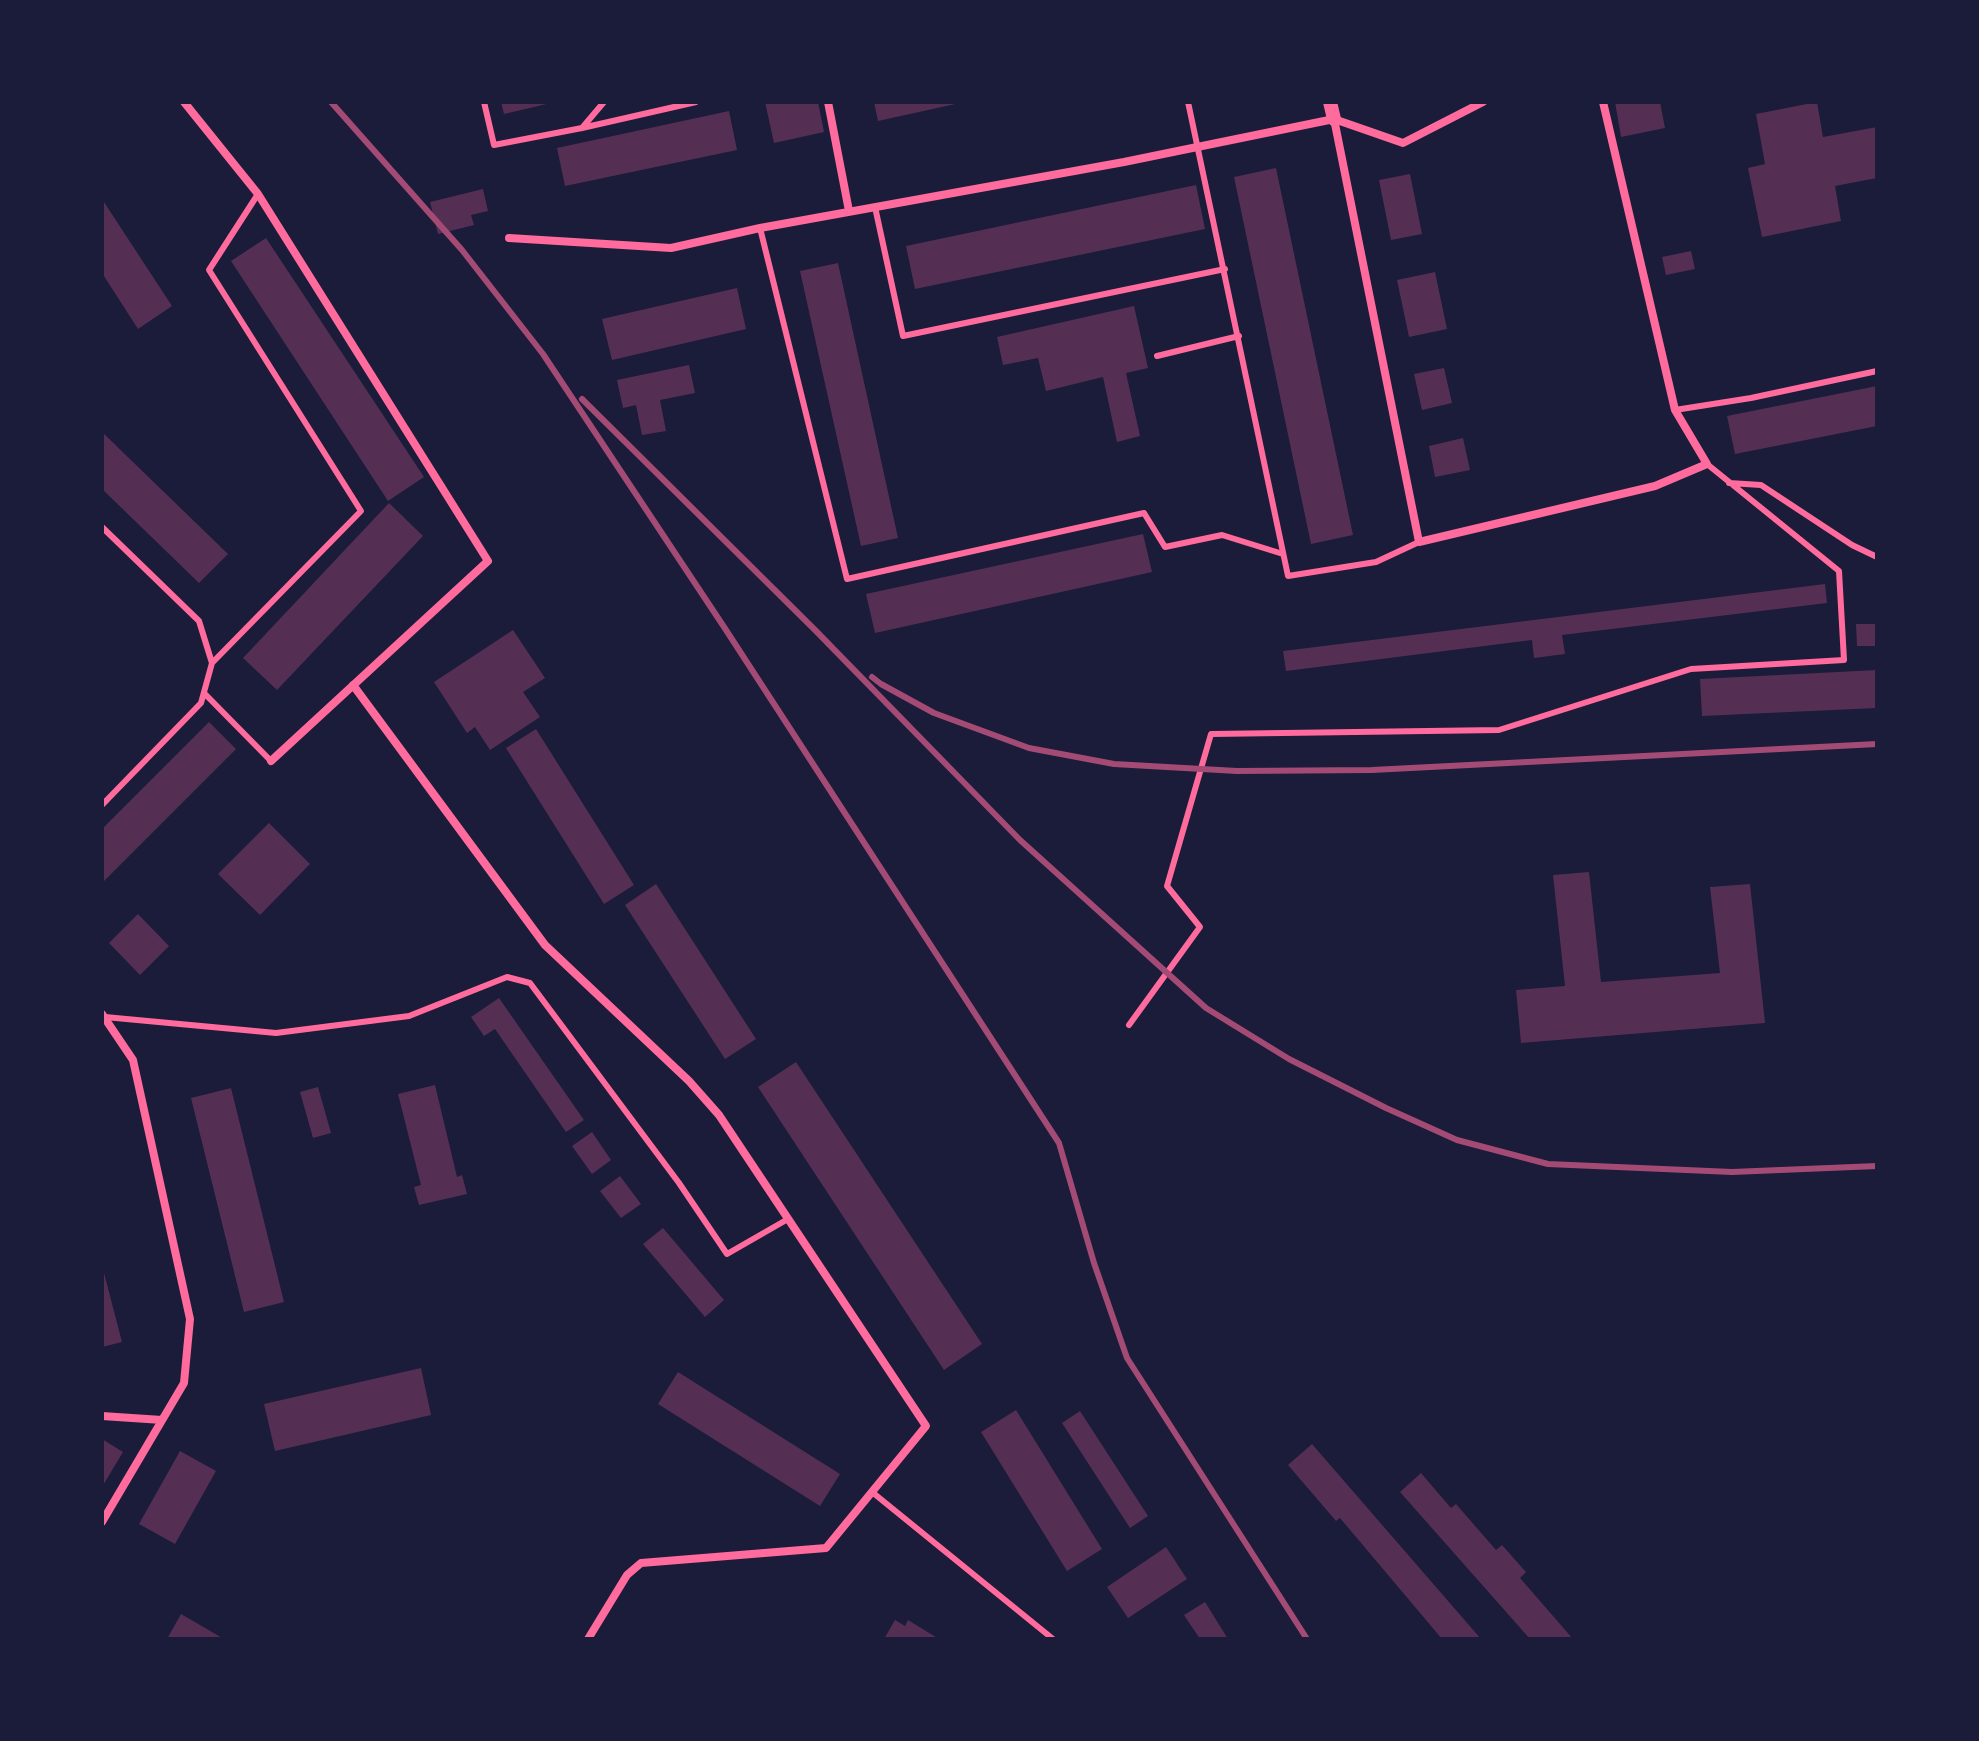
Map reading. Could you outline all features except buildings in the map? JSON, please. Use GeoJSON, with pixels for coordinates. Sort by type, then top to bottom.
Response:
{"type":"FeatureCollection","features":[{"type":"Feature","properties":{"kind":"street"},"geometry":{"type":"LineString","coordinates":[[184,102],[258,194],[488,561],[271,761]]}},
{"type":"Feature","properties":{"kind":"street"},"geometry":{"type":"LineString","coordinates":[[828,102],[849,211]]}},
{"type":"Feature","properties":{"kind":"street"},"geometry":{"type":"LineString","coordinates":[[1330,102],[1419,542],[1655,486],[1707,464],[1675,410],[1603,102]]}},
{"type":"Feature","properties":{"kind":"street"},"geometry":{"type":"LineString","coordinates":[[509,238],[671,248],[760,228],[1334,119],[1403,143],[1483,102]]}},
{"type":"Feature","properties":{"kind":"street"},"geometry":{"type":"LineString","coordinates":[[353,685],[545,945],[689,1081],[719,1115],[926,1426],[826,1548],[641,1563],[627,1575],[588,1639]]}},
{"type":"Feature","properties":{"kind":"street"},"geometry":{"type":"LineString","coordinates":[[102,1522],[184,1383],[190,1319],[133,1060],[104,1016]]}},
{"type":"Feature","properties":{"kind":"street"},"geometry":{"type":"LineString","coordinates":[[102,1416],[162,1420]]}},
{"type":"Feature","properties":{"kind":"lane"},"geometry":{"type":"LineString","coordinates":[[484,102],[494,145],[696,102]]}},
{"type":"Feature","properties":{"kind":"lane"},"geometry":{"type":"LineString","coordinates":[[582,128],[604,102]]}},
{"type":"Feature","properties":{"kind":"lane"},"geometry":{"type":"LineString","coordinates":[[1188,102],[1288,576],[1376,562],[1419,542]]}},
{"type":"Feature","properties":{"kind":"lane"},"geometry":{"type":"LineString","coordinates":[[102,805],[201,703],[212,663],[361,511],[209,270],[258,194]]}},
{"type":"Feature","properties":{"kind":"lane"},"geometry":{"type":"LineString","coordinates":[[874,206],[903,336],[1225,269]]}},
{"type":"Feature","properties":{"kind":"lane"},"geometry":{"type":"LineString","coordinates":[[760,228],[847,579],[1144,513],[1165,547],[1222,535],[1283,554]]}},
{"type":"Feature","properties":{"kind":"lane"},"geometry":{"type":"LineString","coordinates":[[1157,356],[1239,336]]}},
{"type":"Feature","properties":{"kind":"lane"},"geometry":{"type":"LineString","coordinates":[[1675,410],[1751,398],[1877,371]]}},
{"type":"Feature","properties":{"kind":"lane"},"geometry":{"type":"LineString","coordinates":[[1129,1025],[1200,927],[1167,886],[1211,734],[1499,730],[1691,669],[1844,660],[1839,571],[1707,464]]}},
{"type":"Feature","properties":{"kind":"lane"},"geometry":{"type":"LineString","coordinates":[[1729,483],[1761,485],[1852,545],[1877,557]]}},
{"type":"Feature","properties":{"kind":"lane"},"geometry":{"type":"LineString","coordinates":[[102,527],[199,621],[212,663]]}},
{"type":"Feature","properties":{"kind":"lane"},"geometry":{"type":"LineString","coordinates":[[204,693],[271,761]]}},
{"type":"Feature","properties":{"kind":"lane"},"geometry":{"type":"LineString","coordinates":[[104,1016],[276,1033],[409,1016],[507,977],[530,983],[679,1183],[727,1254],[788,1219]]}},
{"type":"Feature","properties":{"kind":"lane"},"geometry":{"type":"LineString","coordinates":[[872,1492],[1053,1639]]}},
{"type":"Feature","properties":{"kind":"railway"},"geometry":{"type":"LineString","coordinates":[[331,102],[462,250],[543,354],[1059,1143],[1094,1263],[1127,1358],[1307,1639]]}},
{"type":"Feature","properties":{"kind":"railway"},"geometry":{"type":"LineString","coordinates":[[582,399],[816,631],[1020,840],[1206,1008],[1289,1059],[1457,1140],[1548,1164],[1732,1172],[1877,1166]]}},
{"type":"Feature","properties":{"kind":"railway"},"geometry":{"type":"LineString","coordinates":[[872,677],[934,713],[1029,748],[1114,764],[1237,771],[1372,770],[1877,744]]}}]}
